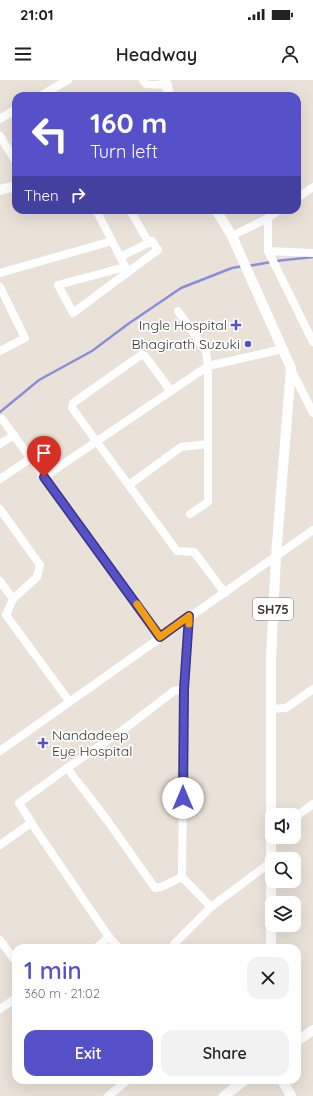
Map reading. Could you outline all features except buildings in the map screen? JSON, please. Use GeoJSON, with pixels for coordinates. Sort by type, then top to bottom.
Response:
{"type":"FeatureCollection","features":[{"type":"Feature","properties":{"kind":"main road"},"geometry":{"type":"LineString","coordinates":[[166,82],[167,92]]}},
{"type":"Feature","properties":{"kind":"main road"},"geometry":{"type":"LineString","coordinates":[[0,190],[12,187]]}},
{"type":"Feature","properties":{"kind":"main road","name":"SH75"},"geometry":{"type":"LineString","coordinates":[[218,214],[232,236],[283,349],[290,368],[276,556],[271,658],[272,808]]}},
{"type":"Feature","properties":{"kind":"main road","name":"SH75"},"geometry":{"type":"LineString","coordinates":[[271,888],[271,944]]}},
{"type":"Feature","properties":{"kind":"main road"},"geometry":{"type":"LineString","coordinates":[[301,1038],[313,1030]]}},
{"type":"Feature","properties":{"kind":"main road"},"geometry":{"type":"LineString","coordinates":[[224,1096],[240,1084]]}},
{"type":"Feature","properties":{"kind":"main road"},"geometry":{"type":"LineString","coordinates":[[284,1084],[291,1096]]}},
{"type":"Feature","properties":{"kind":"street"},"geometry":{"type":"LineString","coordinates":[[47,92],[68,80]]}},
{"type":"Feature","properties":{"kind":"street"},"geometry":{"type":"LineString","coordinates":[[143,80],[146,84],[166,82]]}},
{"type":"Feature","properties":{"kind":"street"},"geometry":{"type":"LineString","coordinates":[[0,118],[12,111]]}},
{"type":"Feature","properties":{"kind":"street"},"geometry":{"type":"LineString","coordinates":[[0,136],[12,156]]}},
{"type":"Feature","properties":{"kind":"street"},"geometry":{"type":"LineString","coordinates":[[301,195],[313,187]]}},
{"type":"Feature","properties":{"kind":"street"},"geometry":{"type":"LineString","coordinates":[[98,214],[127,270]]}},
{"type":"Feature","properties":{"kind":"street"},"geometry":{"type":"LineString","coordinates":[[132,214],[148,243]]}},
{"type":"Feature","properties":{"kind":"street"},"geometry":{"type":"LineString","coordinates":[[232,236],[274,214]]}},
{"type":"Feature","properties":{"kind":"street"},"geometry":{"type":"LineString","coordinates":[[268,218],[268,252],[313,342]]}},
{"type":"Feature","properties":{"kind":"street"},"geometry":{"type":"LineString","coordinates":[[0,273],[112,241]]}},
{"type":"Feature","properties":{"kind":"street"},"geometry":{"type":"LineString","coordinates":[[120,257],[152,241],[158,250],[127,270],[73,314],[58,285],[127,270]]}},
{"type":"Feature","properties":{"kind":"street"},"geometry":{"type":"LineString","coordinates":[[268,252],[313,253]]}},
{"type":"Feature","properties":{"kind":"street"},"geometry":{"type":"LineString","coordinates":[[0,287],[25,338],[0,351]]}},
{"type":"Feature","properties":{"kind":"street"},"geometry":{"type":"LineString","coordinates":[[178,311],[206,352],[208,366],[208,502],[190,514]]}},
{"type":"Feature","properties":{"kind":"street"},"geometry":{"type":"LineString","coordinates":[[44,477],[208,366],[283,349]]}},
{"type":"Feature","properties":{"kind":"street"},"geometry":{"type":"LineString","coordinates":[[171,391],[145,356],[141,355],[73,403],[72,408],[177,551],[194,552],[225,592]]}},
{"type":"Feature","properties":{"kind":"street"},"geometry":{"type":"LineString","coordinates":[[290,368],[313,413]]}},
{"type":"Feature","properties":{"kind":"street"},"geometry":{"type":"LineString","coordinates":[[2,419],[160,637]]}},
{"type":"Feature","properties":{"kind":"street"},"geometry":{"type":"LineString","coordinates":[[0,444],[14,435]]}},
{"type":"Feature","properties":{"kind":"street"},"geometry":{"type":"LineString","coordinates":[[129,485],[181,447],[208,444]]}},
{"type":"Feature","properties":{"kind":"street"},"geometry":{"type":"LineString","coordinates":[[0,479],[31,458]]}},
{"type":"Feature","properties":{"kind":"street"},"geometry":{"type":"LineString","coordinates":[[0,508],[40,565],[38,577],[13,599],[6,615],[69,701]]}},
{"type":"Feature","properties":{"kind":"street"},"geometry":{"type":"LineString","coordinates":[[0,751],[189,616],[313,530]]}},
{"type":"Feature","properties":{"kind":"street"},"geometry":{"type":"LineString","coordinates":[[0,581],[13,599]]}},
{"type":"Feature","properties":{"kind":"street"},"geometry":{"type":"LineString","coordinates":[[189,616],[184,689],[182,877],[211,907]]}},
{"type":"Feature","properties":{"kind":"street"},"geometry":{"type":"LineString","coordinates":[[115,944],[109,937],[19,804],[66,768],[123,730],[174,691],[184,689]]}},
{"type":"Feature","properties":{"kind":"street"},"geometry":{"type":"LineString","coordinates":[[271,709],[286,708],[313,689]]}},
{"type":"Feature","properties":{"kind":"street"},"geometry":{"type":"LineString","coordinates":[[66,768],[107,820],[155,888],[165,886],[182,877]]}},
{"type":"Feature","properties":{"kind":"street"},"geometry":{"type":"LineString","coordinates":[[301,813],[313,804]]}},
{"type":"Feature","properties":{"kind":"street"},"geometry":{"type":"LineString","coordinates":[[0,845],[31,823]]}},
{"type":"Feature","properties":{"kind":"street"},"geometry":{"type":"LineString","coordinates":[[174,944],[211,907],[265,866]]}},
{"type":"Feature","properties":{"kind":"street"},"geometry":{"type":"LineString","coordinates":[[101,944],[109,937]]}},
{"type":"Feature","properties":{"kind":"street"},"geometry":{"type":"LineString","coordinates":[[0,940],[12,956]]}},
{"type":"Feature","properties":{"kind":"street"},"geometry":{"type":"LineString","coordinates":[[0,1010],[12,1001]]}},
{"type":"Feature","properties":{"kind":"street"},"geometry":{"type":"LineString","coordinates":[[108,1096],[123,1084]]}},
{"type":"Feature","properties":{"kind":"waterway"},"geometry":{"type":"LineString","coordinates":[[276,261],[313,257]]}},
{"type":"Feature","properties":{"kind":"waterway"},"geometry":{"type":"LineString","coordinates":[[248,266],[271,262]]}},
{"type":"Feature","properties":{"kind":"waterway"},"geometry":{"type":"LineString","coordinates":[[0,412],[39,380],[92,351],[128,324],[181,288],[232,268],[243,266]]}},
{"type":"Feature","properties":{"kind":"slow traffic"},"geometry":{"type":"LineString","coordinates":[[137,604],[160,637],[189,616],[189,624]]}},
{"type":"Feature","properties":{"kind":"place","name":"Ingle Hospital"},"geometry":{"type":"Point","coordinates":[236,325]}},
{"type":"Feature","properties":{"kind":"place","name":"Bhagirath Suzuki"},"geometry":{"type":"Point","coordinates":[248,344]}},
{"type":"Feature","properties":{"kind":"place","name":"Nandadeep Eye Hospital"},"geometry":{"type":"Point","coordinates":[43,743]}},
{"type":"Feature","properties":{"kind":"route"},"geometry":{"type":"LineString","coordinates":[[44,477],[160,637],[189,616],[184,689],[183,798]]}}]}
